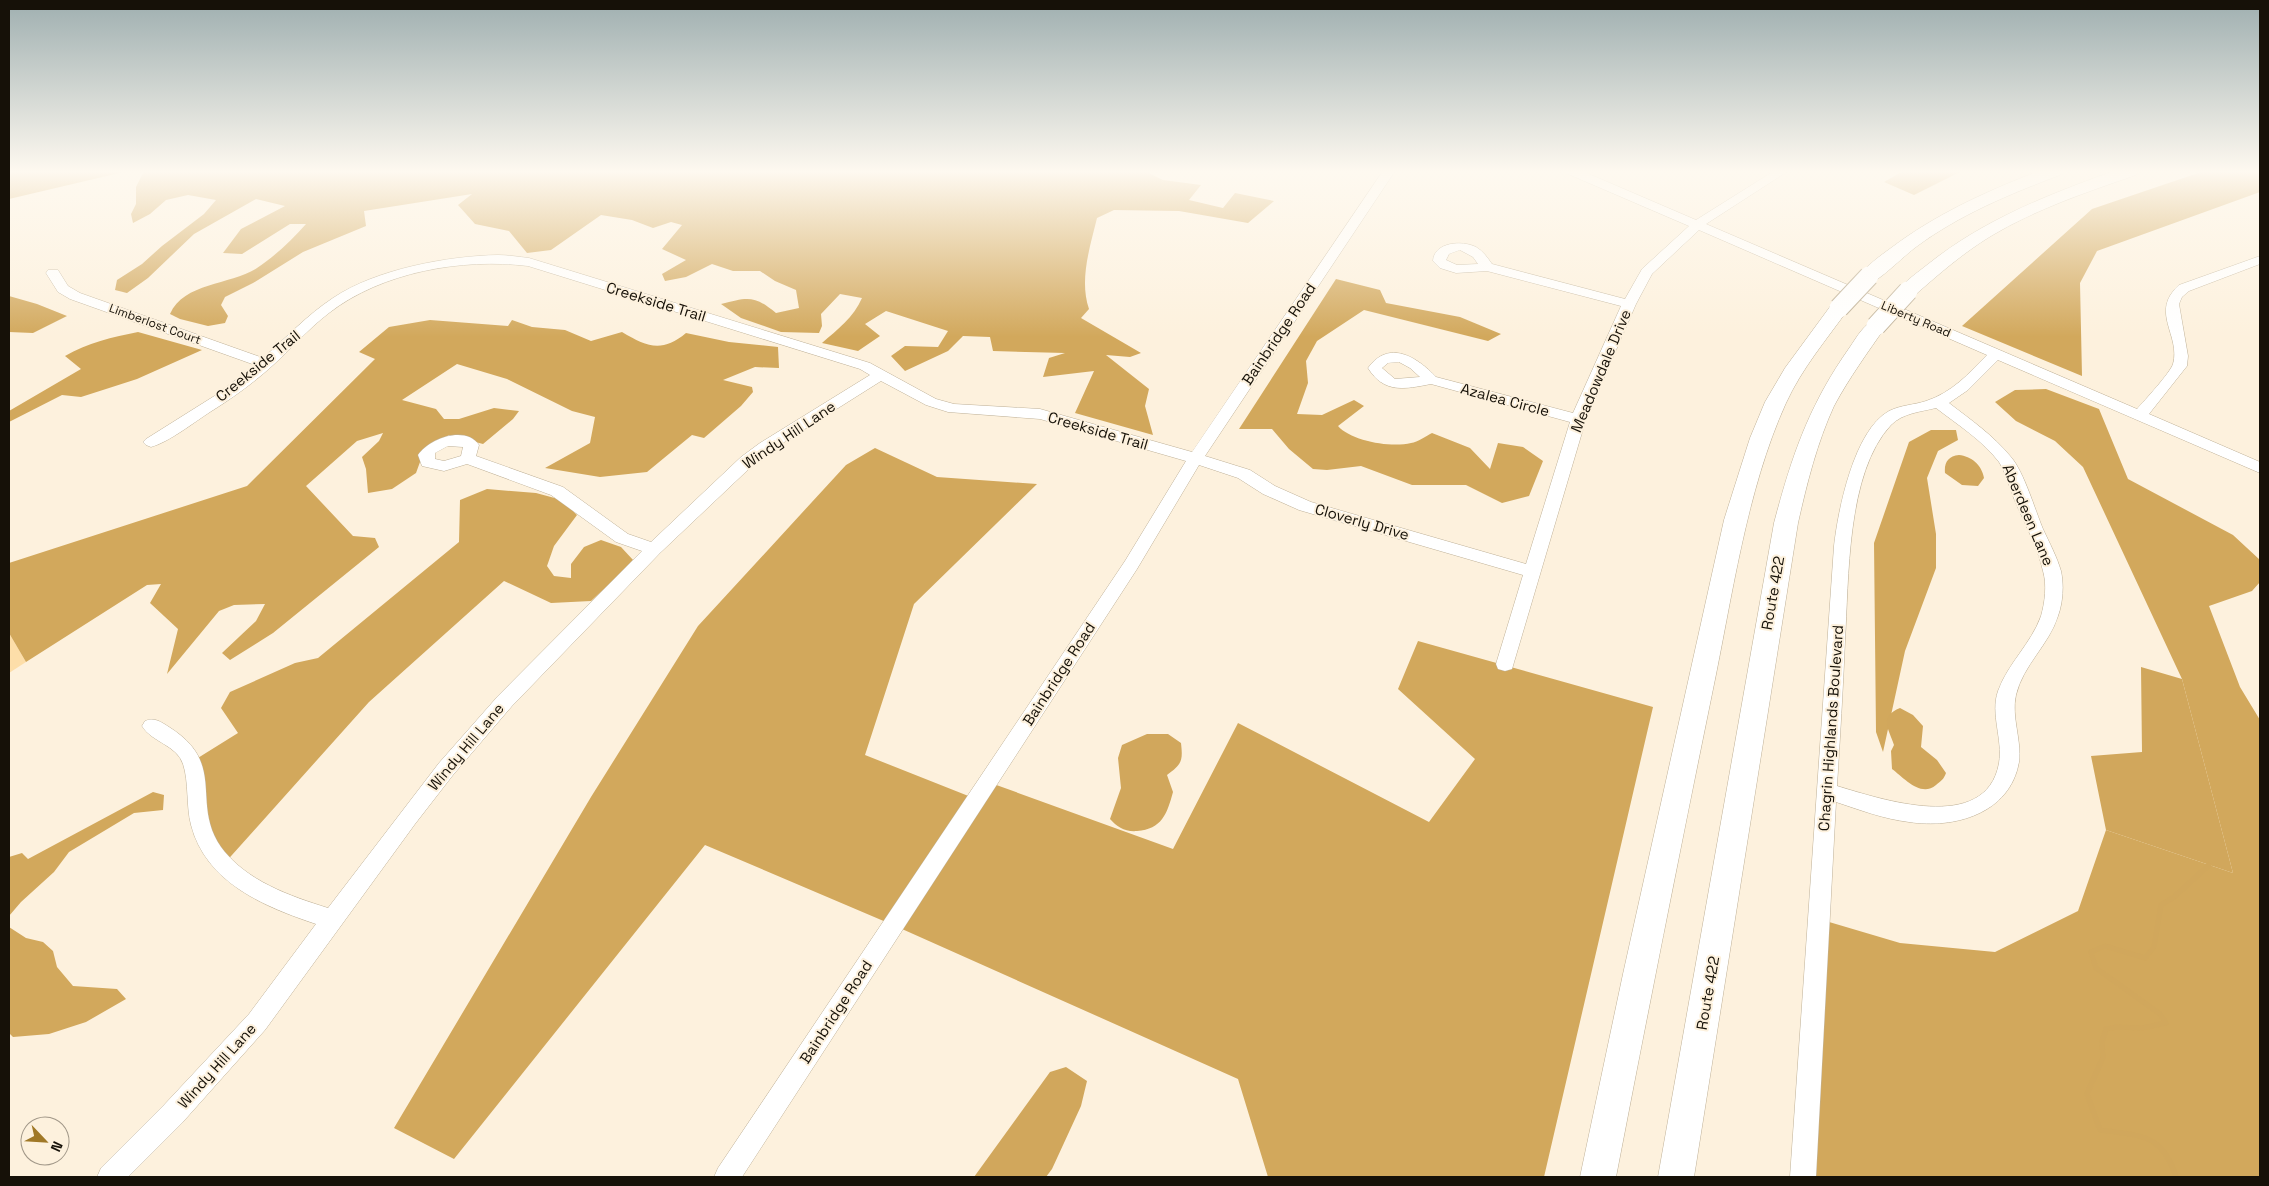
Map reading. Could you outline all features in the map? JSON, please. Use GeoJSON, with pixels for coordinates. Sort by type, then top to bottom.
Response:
{"type":"FeatureCollection","features":[{"type":"Feature","properties":{"kind":"highway"},"geometry":{"type":"LineString","coordinates":[[1598,1177],[1641,964],[1736,520],[1761,438],[1776,402],[1795,368],[1839,308],[1888,258],[1936,226]]}},
{"type":"Feature","properties":{"kind":"highway","name":"Route 422"},"geometry":{"type":"LineString","coordinates":[[1676,1177],[1786,523],[1801,463],[1823,407],[1851,360],[1876,326],[1908,291],[1936,266],[1996,226]]}},
{"type":"Feature","properties":{"kind":"street","name":"Bainbridge Road"},"geometry":{"type":"LineString","coordinates":[[727,1177],[1131,565],[1195,459],[1352,226]]}},
{"type":"Feature","properties":{"kind":"street","name":"Meadowdale Drive"},"geometry":{"type":"LineString","coordinates":[[1505,664],[1578,419],[1630,304],[1647,272],[1696,226]]}},
{"type":"Feature","properties":{"kind":"street","name":"Liberty Road"},"geometry":{"type":"LineString","coordinates":[[1703,226],[2260,468]]}},
{"type":"Feature","properties":{"kind":"street","name":"Creekside Trail"},"geometry":{"type":"LineString","coordinates":[[151,442],[231,391],[266,364],[324,311],[346,295],[404,273],[496,259],[529,262],[865,366],[880,376],[931,402],[953,409],[1040,414],[1195,459]]}},
{"type":"Feature","properties":{"kind":"street"},"geometry":{"type":"LineString","coordinates":[[2140,416],[2180,366],[2182,356],[2172,304],[2176,295],[2184,288],[2260,260]]}},
{"type":"Feature","properties":{"kind":"street"},"geometry":{"type":"LineString","coordinates":[[1488,267],[1630,304]]}},
{"type":"Feature","properties":{"kind":"street","name":"Limberlost Court"},"geometry":{"type":"LineString","coordinates":[[53,273],[62,289],[75,296],[266,364]]}},
{"type":"Feature","properties":{"kind":"street","name":"Chagrin Highlands Boulevard"},"geometry":{"type":"LineString","coordinates":[[1803,1177],[1842,546],[1847,506],[1855,474],[1884,423],[1894,416],[1938,402],[1968,384],[1996,354]]}},
{"type":"Feature","properties":{"kind":"street","name":"Windy Hill Lane"},"geometry":{"type":"LineString","coordinates":[[110,1177],[173,1114],[256,1022],[441,776],[480,729],[654,550],[746,461],[880,376]]}},
{"type":"Feature","properties":{"kind":"street","name":"Azalea Circle"},"geometry":{"type":"LineString","coordinates":[[1431,380],[1578,419]]}},
{"type":"Feature","properties":{"kind":"street","name":"Aberdeen Lane"},"geometry":{"type":"LineString","coordinates":[[1827,791],[1921,815],[1952,815],[1984,804],[2003,785],[2009,761],[2006,697],[2014,675],[2043,635],[2053,608],[2055,587],[2052,570],[2006,462],[1987,439],[1938,402]]}},
{"type":"Feature","properties":{"kind":"street"},"geometry":{"type":"LineString","coordinates":[[468,459],[557,491],[622,538],[654,550]]}},
{"type":"Feature","properties":{"kind":"street","name":"Cloverly Drive"},"geometry":{"type":"LineString","coordinates":[[1195,459],[1244,474],[1269,490],[1305,506],[1533,572]]}},
{"type":"Feature","properties":{"kind":"street"},"geometry":{"type":"LineString","coordinates":[[152,726],[179,744],[193,761],[199,812],[205,837],[223,865],[252,886],[288,906],[332,919]]}},
{"type":"Feature","properties":{"kind":"shaded area"},"geometry":{"type":"Polygon","coordinates":[[[188,226],[208,226],[194,234],[148,278],[127,293],[115,290],[117,280],[142,264],[188,226]]]}},
{"type":"Feature","properties":{"kind":"shaded area"},"geometry":{"type":"Polygon","coordinates":[[[246,226],[286,226],[242,254],[223,253],[241,229],[246,226]]]}},
{"type":"Feature","properties":{"kind":"shaded area"},"geometry":{"type":"Polygon","coordinates":[[[304,226],[365,226],[303,252],[253,283],[225,297],[221,305],[228,316],[225,323],[208,326],[180,319],[170,314],[186,296],[197,290],[246,274],[257,268],[304,226]]]}},
{"type":"Feature","properties":{"kind":"shaded area"},"geometry":{"type":"Polygon","coordinates":[[[486,226],[585,226],[551,250],[527,253],[509,231],[486,226]]]}},
{"type":"Feature","properties":{"kind":"shaded area"},"geometry":{"type":"Polygon","coordinates":[[[681,226],[1095,226],[1085,275],[1086,298],[1089,309],[1081,318],[1141,353],[1130,357],[1106,355],[1149,389],[1145,406],[1153,435],[1075,413],[1094,371],[1043,377],[1049,358],[1065,353],[993,351],[990,337],[963,336],[948,351],[905,371],[891,356],[905,346],[938,347],[948,331],[886,311],[865,324],[880,336],[858,351],[822,343],[850,317],[862,298],[840,294],[821,314],[822,326],[819,333],[781,332],[741,318],[721,304],[750,299],[762,303],[776,313],[799,308],[796,290],[775,281],[760,271],[733,271],[712,264],[686,277],[665,281],[662,274],[686,260],[662,249],[681,226]]]}},
{"type":"Feature","properties":{"kind":"shaded area"},"geometry":{"type":"Polygon","coordinates":[[[2073,226],[2165,226],[2097,251],[2080,283],[2082,376],[1962,326],[2073,226]]]}},
{"type":"Feature","properties":{"kind":"shaded area"},"geometry":{"type":"Polygon","coordinates":[[[1336,279],[1380,290],[1386,303],[1460,317],[1501,334],[1488,341],[1364,310],[1317,341],[1306,361],[1308,383],[1297,414],[1322,415],[1354,400],[1364,406],[1338,426],[1352,436],[1372,442],[1393,445],[1411,443],[1432,433],[1470,448],[1490,469],[1498,443],[1523,447],[1543,461],[1529,496],[1502,503],[1466,485],[1412,485],[1361,466],[1327,470],[1313,469],[1289,449],[1272,429],[1239,429],[1336,279]]]}},
{"type":"Feature","properties":{"kind":"shaded area"},"geometry":{"type":"Polygon","coordinates":[[[9,296],[37,304],[67,316],[33,333],[9,332],[9,296]]]}},
{"type":"Feature","properties":{"kind":"shaded area"},"geometry":{"type":"Polygon","coordinates":[[[430,320],[508,326],[512,320],[532,327],[565,330],[591,341],[622,332],[654,346],[669,343],[686,333],[729,342],[778,347],[779,368],[755,367],[723,380],[752,387],[753,392],[741,406],[704,438],[692,435],[647,472],[600,477],[545,468],[590,443],[595,417],[572,411],[507,379],[457,364],[402,400],[436,409],[444,419],[459,419],[494,408],[519,411],[513,419],[483,444],[449,435],[424,451],[416,473],[392,489],[368,493],[366,469],[362,457],[379,441],[383,433],[357,441],[306,486],[353,536],[375,538],[379,547],[273,633],[230,660],[222,653],[256,621],[265,604],[234,605],[219,611],[167,674],[178,629],[150,603],[161,584],[147,585],[26,662],[9,633],[9,563],[247,486],[375,359],[359,352],[389,327],[430,320]]]}},
{"type":"Feature","properties":{"kind":"shaded area"},"geometry":{"type":"Polygon","coordinates":[[[138,332],[202,350],[137,379],[106,389],[81,397],[62,395],[9,422],[9,411],[81,369],[65,356],[91,344],[138,332]]]}},
{"type":"Feature","properties":{"kind":"shaded area"},"geometry":{"type":"Polygon","coordinates":[[[2046,389],[2099,409],[2128,479],[2233,535],[2260,560],[2260,582],[2252,591],[2209,606],[2240,687],[2260,720],[2260,1177],[1803,1177],[1819,919],[1900,943],[1995,952],[2078,911],[2106,830],[2233,873],[2182,679],[2083,467],[2055,441],[2016,421],[1995,402],[2015,390],[2046,389]]]}},
{"type":"Feature","properties":{"kind":"shaded area"},"geometry":{"type":"Polygon","coordinates":[[[1931,430],[1956,430],[1958,440],[1938,451],[1927,478],[1936,534],[1936,568],[1905,651],[1883,752],[1876,732],[1874,543],[1909,442],[1931,430]]]}},
{"type":"Feature","properties":{"kind":"shaded area"},"geometry":{"type":"Polygon","coordinates":[[[875,448],[937,477],[1037,484],[914,604],[865,755],[976,799],[988,782],[1173,849],[1238,723],[1429,822],[1475,759],[1398,689],[1418,641],[1653,707],[1544,1177],[1268,1177],[1238,1079],[893,925],[705,845],[454,1159],[394,1128],[591,797],[698,626],[846,465],[875,448]]]}},
{"type":"Feature","properties":{"kind":"shaded area"},"geometry":{"type":"Polygon","coordinates":[[[1959,455],[1972,459],[1981,469],[1984,478],[1978,486],[1962,485],[1945,473],[1945,466],[1948,461],[1952,457],[1959,455]]]}},
{"type":"Feature","properties":{"kind":"shaded area"},"geometry":{"type":"Polygon","coordinates":[[[487,489],[536,493],[562,500],[577,515],[554,546],[547,566],[554,576],[571,578],[571,564],[584,547],[601,540],[621,547],[634,561],[591,601],[551,603],[504,581],[369,702],[223,865],[205,837],[193,761],[238,733],[221,708],[230,692],[295,663],[318,658],[459,542],[460,500],[487,489]]]}},
{"type":"Feature","properties":{"kind":"shaded area"},"geometry":{"type":"Polygon","coordinates":[[[9,633],[26,662],[9,673],[9,633]]]}},
{"type":"Feature","properties":{"kind":"shaded area"},"geometry":{"type":"Polygon","coordinates":[[[2141,667],[2182,679],[2233,873],[2106,830],[2091,756],[2142,752],[2141,667]]]}},
{"type":"Feature","properties":{"kind":"shaded area"},"geometry":{"type":"Polygon","coordinates":[[[1900,708],[1913,715],[1923,726],[1921,747],[1937,760],[1946,773],[1941,781],[1930,788],[1924,789],[1913,785],[1892,769],[1891,751],[1894,745],[1888,729],[1887,719],[1889,715],[1900,708]]]}},
{"type":"Feature","properties":{"kind":"shaded area"},"geometry":{"type":"Polygon","coordinates":[[[1147,734],[1168,734],[1181,743],[1182,754],[1179,765],[1167,775],[1173,792],[1162,819],[1158,824],[1145,830],[1129,831],[1118,827],[1110,819],[1121,788],[1118,758],[1122,745],[1147,734]]]}},
{"type":"Feature","properties":{"kind":"shaded area"},"geometry":{"type":"Polygon","coordinates":[[[153,792],[164,795],[163,810],[134,813],[69,852],[54,872],[21,902],[9,916],[9,857],[22,853],[28,859],[153,792]]]}},
{"type":"Feature","properties":{"kind":"shaded area"},"geometry":{"type":"Polygon","coordinates":[[[9,927],[26,938],[43,942],[53,951],[57,967],[73,986],[117,989],[126,999],[86,1022],[49,1034],[13,1037],[9,1033],[9,927]]]}},
{"type":"Feature","properties":{"kind":"shaded area"},"geometry":{"type":"Polygon","coordinates":[[[1066,1067],[1087,1081],[1081,1106],[1052,1169],[1046,1177],[974,1177],[1050,1072],[1066,1067]]]}},
{"type":"Feature","properties":{"kind":"waterway"},"geometry":{"type":"LineString","coordinates":[[2176,1177],[2164,1152],[2157,1144],[2138,1136],[2100,1130],[2087,1094],[2103,1057],[2102,1042],[2106,1029],[2117,1027],[2142,1028],[2166,1023],[2160,1014],[2096,968],[2091,952],[2105,946],[2145,958],[2154,947],[2161,905],[2174,897],[2209,865]]}}]}
